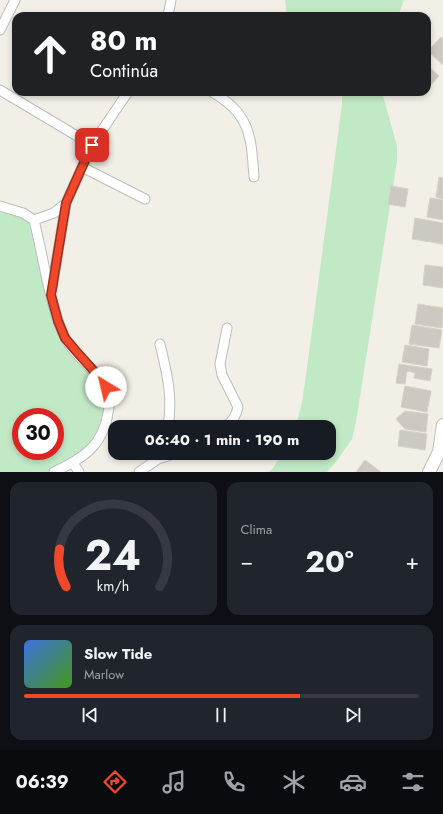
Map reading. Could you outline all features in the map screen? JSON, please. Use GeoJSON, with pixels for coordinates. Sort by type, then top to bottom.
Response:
{"type":"FeatureCollection","features":[{"type":"Feature","properties":{"kind":"street"},"geometry":{"type":"LineString","coordinates":[[0,30],[15,0]]}},
{"type":"Feature","properties":{"kind":"street"},"geometry":{"type":"LineString","coordinates":[[169,12],[171,0]]}},
{"type":"Feature","properties":{"kind":"street"},"geometry":{"type":"LineString","coordinates":[[0,90],[92,145]]}},
{"type":"Feature","properties":{"kind":"street"},"geometry":{"type":"LineString","coordinates":[[51,295],[66,203],[92,145],[125,96]]}},
{"type":"Feature","properties":{"kind":"street"},"geometry":{"type":"LineString","coordinates":[[220,96],[235,108],[244,119],[250,135],[254,177]]}},
{"type":"Feature","properties":{"kind":"street"},"geometry":{"type":"LineString","coordinates":[[82,167],[145,199]]}},
{"type":"Feature","properties":{"kind":"street"},"geometry":{"type":"LineString","coordinates":[[34,220],[54,212],[66,203]]}},
{"type":"Feature","properties":{"kind":"street"},"geometry":{"type":"LineString","coordinates":[[0,206],[23,213],[34,220],[58,321],[65,338],[106,387],[110,405],[106,423],[98,441],[86,454],[73,463],[54,472]]}},
{"type":"Feature","properties":{"kind":"street"},"geometry":{"type":"LineString","coordinates":[[227,328],[220,364],[222,375],[238,407],[236,416],[233,420]]}},
{"type":"Feature","properties":{"kind":"street"},"geometry":{"type":"LineString","coordinates":[[160,344],[171,401],[169,420]]}},
{"type":"Feature","properties":{"kind":"street"},"geometry":{"type":"LineString","coordinates":[[429,472],[439,452],[443,425]]}},
{"type":"Feature","properties":{"kind":"street"},"geometry":{"type":"LineString","coordinates":[[139,472],[154,460]]}},
{"type":"Feature","properties":{"kind":"street"},"geometry":{"type":"LineString","coordinates":[[73,463],[79,472]]}},
{"type":"Feature","properties":{"kind":"green space"},"geometry":{"type":"Polygon","coordinates":[[[285,0],[404,0],[400,12],[286,12],[285,0]]]}},
{"type":"Feature","properties":{"kind":"green space"},"geometry":{"type":"Polygon","coordinates":[[[342,96],[383,96],[397,146],[397,161],[356,422],[352,439],[327,472],[269,472],[278,460],[336,460],[336,420],[298,420],[306,375],[342,96]]]}},
{"type":"Feature","properties":{"kind":"green space"},"geometry":{"type":"Polygon","coordinates":[[[0,206],[34,220],[65,338],[94,371],[110,405],[98,441],[54,472],[0,472],[0,206]]]}},
{"type":"Feature","properties":{"kind":"building"},"geometry":{"type":"Polygon","coordinates":[[[441,37],[443,39],[443,65],[431,54],[431,48],[441,37]]]}},
{"type":"Feature","properties":{"kind":"building"},"geometry":{"type":"Polygon","coordinates":[[[431,69],[439,76],[431,85],[431,69]]]}},
{"type":"Feature","properties":{"kind":"building"},"geometry":{"type":"Polygon","coordinates":[[[439,177],[443,178],[443,199],[436,197],[439,177]]]}},
{"type":"Feature","properties":{"kind":"building"},"geometry":{"type":"Polygon","coordinates":[[[391,186],[408,189],[405,207],[388,204],[391,186]]]}},
{"type":"Feature","properties":{"kind":"building"},"geometry":{"type":"Polygon","coordinates":[[[430,198],[443,200],[443,220],[427,217],[430,198]]]}},
{"type":"Feature","properties":{"kind":"building"},"geometry":{"type":"Polygon","coordinates":[[[415,218],[443,223],[443,244],[412,239],[415,218]]]}},
{"type":"Feature","properties":{"kind":"building"},"geometry":{"type":"Polygon","coordinates":[[[425,265],[443,267],[443,288],[423,285],[425,265]]]}},
{"type":"Feature","properties":{"kind":"building"},"geometry":{"type":"Polygon","coordinates":[[[418,304],[443,308],[442,328],[415,324],[418,304]]]}},
{"type":"Feature","properties":{"kind":"building"},"geometry":{"type":"Polygon","coordinates":[[[412,325],[442,330],[439,348],[409,344],[412,325]]]}},
{"type":"Feature","properties":{"kind":"building"},"geometry":{"type":"Polygon","coordinates":[[[405,345],[429,349],[427,366],[402,362],[405,345]]]}},
{"type":"Feature","properties":{"kind":"building"},"geometry":{"type":"Polygon","coordinates":[[[399,364],[432,369],[430,381],[414,378],[415,373],[407,371],[405,384],[396,383],[399,364]]]}},
{"type":"Feature","properties":{"kind":"building"},"geometry":{"type":"Polygon","coordinates":[[[405,386],[431,391],[427,412],[401,407],[405,386]]]}},
{"type":"Feature","properties":{"kind":"building"},"geometry":{"type":"Polygon","coordinates":[[[405,411],[428,414],[426,432],[405,429],[396,419],[405,411]]]}},
{"type":"Feature","properties":{"kind":"building"},"geometry":{"type":"Polygon","coordinates":[[[400,430],[427,434],[425,450],[398,446],[400,430]]]}},
{"type":"Feature","properties":{"kind":"building"},"geometry":{"type":"Polygon","coordinates":[[[365,460],[381,472],[356,472],[365,460]]]}},
{"type":"Feature","properties":{"kind":"route"},"geometry":{"type":"LineString","coordinates":[[92,145],[66,203],[51,295],[58,321],[65,338],[106,387]]}}]}
